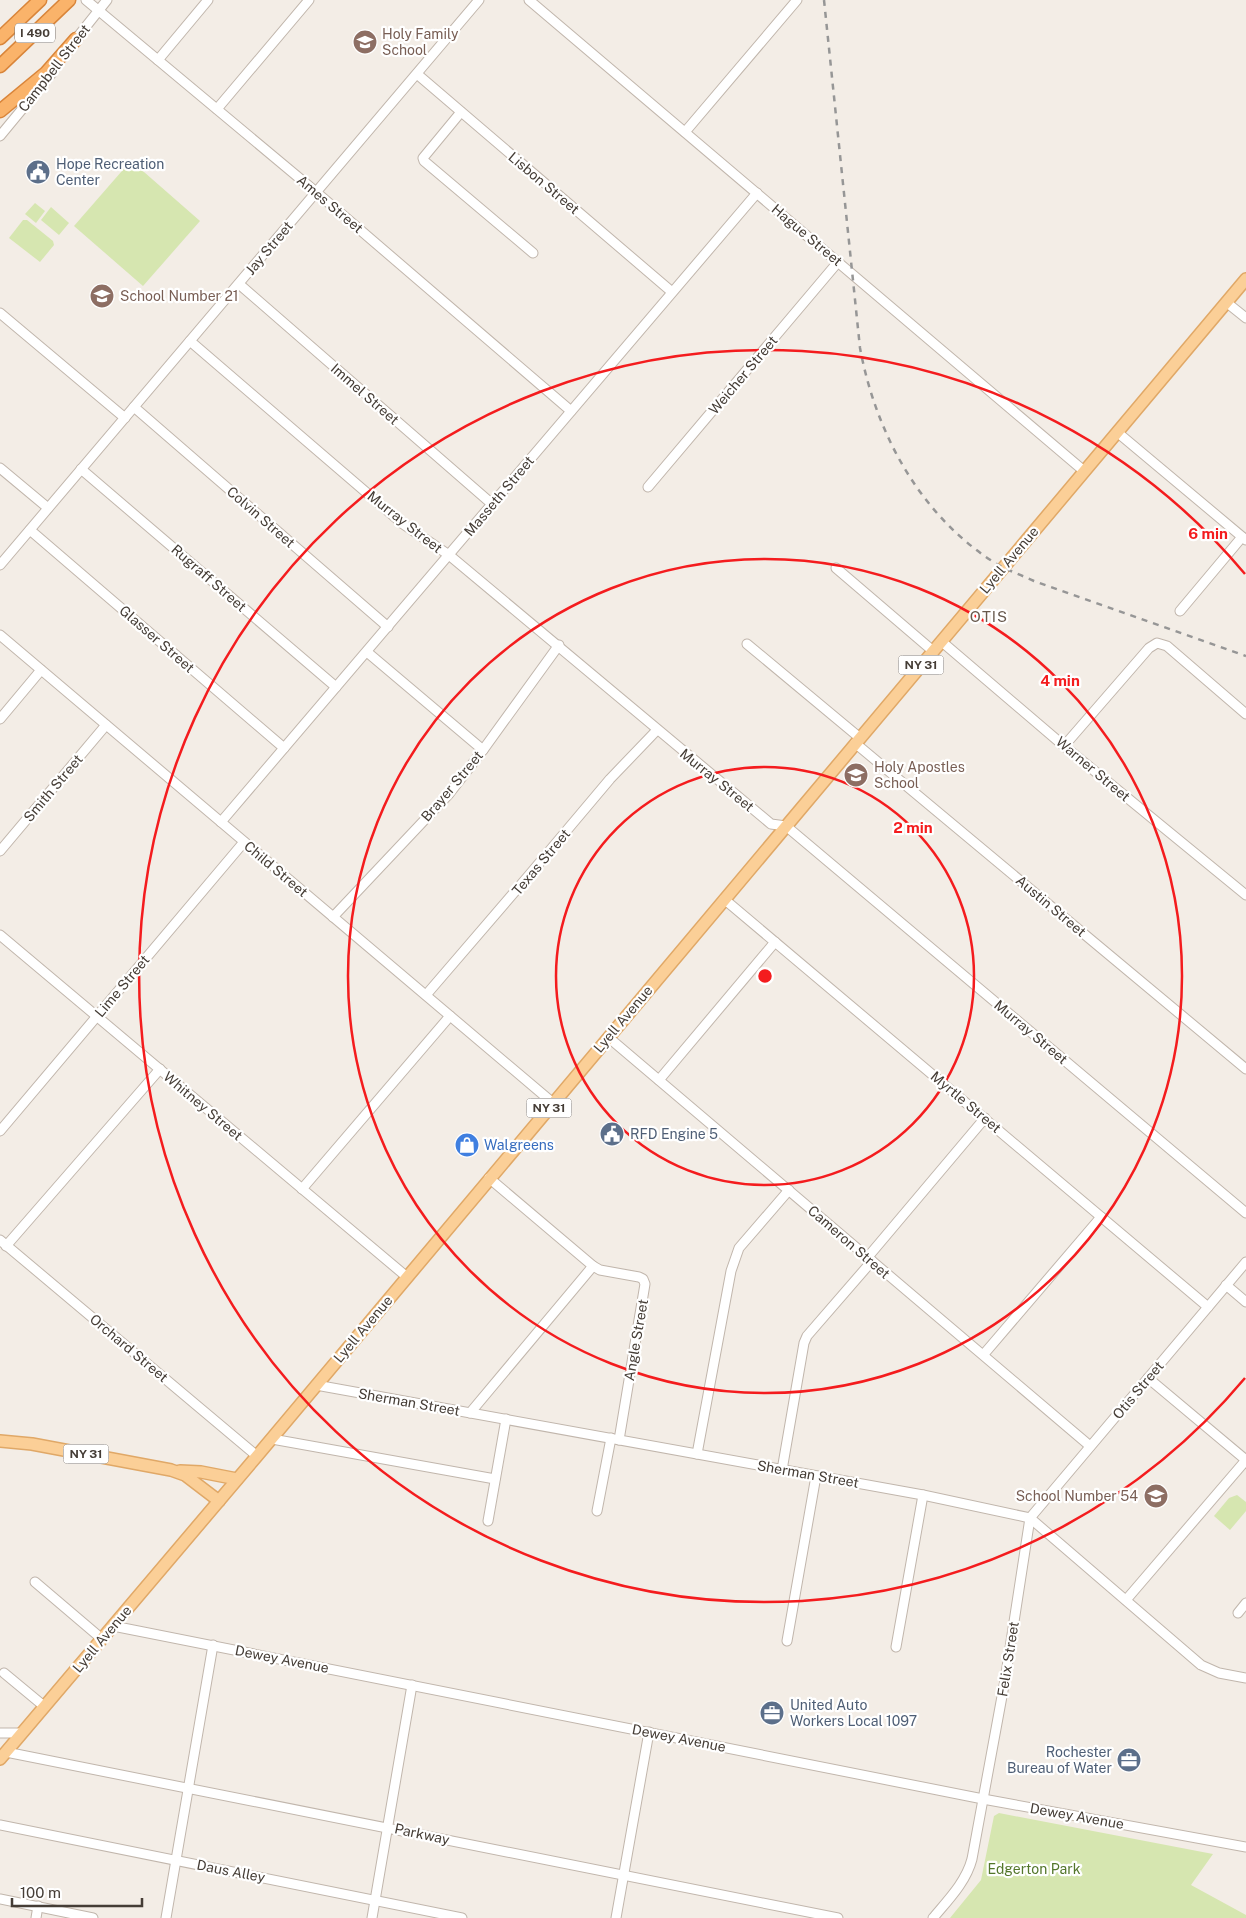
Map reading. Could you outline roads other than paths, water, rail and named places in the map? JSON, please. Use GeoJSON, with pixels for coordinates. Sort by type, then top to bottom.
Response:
{"type":"FeatureCollection","features":[{"type":"Feature","properties":{"kind":"highway","name":"I 490"},"geometry":{"type":"LineString","coordinates":[[0,38],[40,0]]}},
{"type":"Feature","properties":{"kind":"highway","name":"I 490"},"geometry":{"type":"LineString","coordinates":[[0,66],[69,0]]}},
{"type":"Feature","properties":{"kind":"highway"},"geometry":{"type":"LineString","coordinates":[[0,110],[46,73],[76,38]]}},
{"type":"Feature","properties":{"kind":"main road","name":"Lyell Avenue"},"geometry":{"type":"LineString","coordinates":[[3,1756],[272,1439],[489,1178],[1246,279]]}},
{"type":"Feature","properties":{"kind":"main road","name":"NY 31"},"geometry":{"type":"LineString","coordinates":[[0,1441],[32,1444],[171,1470],[200,1472],[237,1480]]}},
{"type":"Feature","properties":{"kind":"main road","name":"NY 31"},"geometry":{"type":"LineString","coordinates":[[171,1470],[185,1475],[219,1501]]}},
{"type":"Feature","properties":{"kind":"street","name":"Campbell Street"},"geometry":{"type":"LineString","coordinates":[[0,136],[45,82],[76,38],[92,5],[107,0]]}},
{"type":"Feature","properties":{"kind":"street"},"geometry":{"type":"LineString","coordinates":[[158,60],[208,0]]}},
{"type":"Feature","properties":{"kind":"street"},"geometry":{"type":"LineString","coordinates":[[217,109],[309,0]]}},
{"type":"Feature","properties":{"kind":"street","name":"Jay Street"},"geometry":{"type":"LineString","coordinates":[[0,565],[479,0]]}},
{"type":"Feature","properties":{"kind":"street","name":"Hague Street"},"geometry":{"type":"LineString","coordinates":[[529,0],[1084,471]]}},
{"type":"Feature","properties":{"kind":"street"},"geometry":{"type":"LineString","coordinates":[[685,132],[797,0]]}},
{"type":"Feature","properties":{"kind":"street","name":"Ames Street"},"geometry":{"type":"LineString","coordinates":[[92,5],[316,192],[571,411]]}},
{"type":"Feature","properties":{"kind":"street","name":"Lisbon Street"},"geometry":{"type":"LineString","coordinates":[[417,74],[672,292]]}},
{"type":"Feature","properties":{"kind":"street"},"geometry":{"type":"LineString","coordinates":[[461,112],[423,158],[424,161],[533,253]]}},
{"type":"Feature","properties":{"kind":"street","name":"Masseth Street"},"geometry":{"type":"LineString","coordinates":[[221,822],[757,193]]}},
{"type":"Feature","properties":{"kind":"street","name":"Weicher Street"},"geometry":{"type":"LineString","coordinates":[[648,487],[838,262]]}},
{"type":"Feature","properties":{"kind":"street","name":"Immel Street"},"geometry":{"type":"LineString","coordinates":[[239,284],[492,504]]}},
{"type":"Feature","properties":{"kind":"street"},"geometry":{"type":"LineString","coordinates":[[1226,302],[1246,318]]}},
{"type":"Feature","properties":{"kind":"street"},"geometry":{"type":"LineString","coordinates":[[0,313],[125,418]]}},
{"type":"Feature","properties":{"kind":"street","name":"Murray Street"},"geometry":{"type":"LineString","coordinates":[[190,341],[403,524],[449,555],[771,824],[786,826],[1246,1213]]}},
{"type":"Feature","properties":{"kind":"street","name":"Colvin Street"},"geometry":{"type":"LineString","coordinates":[[134,407],[388,627]]}},
{"type":"Feature","properties":{"kind":"street"},"geometry":{"type":"LineString","coordinates":[[1117,432],[1244,539],[1180,611]]}},
{"type":"Feature","properties":{"kind":"street"},"geometry":{"type":"LineString","coordinates":[[0,468],[48,508]]}},
{"type":"Feature","properties":{"kind":"street","name":"Rugraff Street"},"geometry":{"type":"LineString","coordinates":[[81,469],[336,688]]}},
{"type":"Feature","properties":{"kind":"street","name":"Glasser Street"},"geometry":{"type":"LineString","coordinates":[[30,530],[284,748]]}},
{"type":"Feature","properties":{"kind":"street"},"geometry":{"type":"LineString","coordinates":[[836,568],[933,651]]}},
{"type":"Feature","properties":{"kind":"street","name":"Child Street"},"geometry":{"type":"LineString","coordinates":[[0,636],[553,1103]]}},
{"type":"Feature","properties":{"kind":"street","name":"Warner Street"},"geometry":{"type":"LineString","coordinates":[[941,641],[1064,746],[1246,895]]}},
{"type":"Feature","properties":{"kind":"street"},"geometry":{"type":"LineString","coordinates":[[1064,746],[1153,644],[1161,643],[1246,714]]}},
{"type":"Feature","properties":{"kind":"street","name":"Austin Street"},"geometry":{"type":"LineString","coordinates":[[747,644],[858,741],[1246,1069]]}},
{"type":"Feature","properties":{"kind":"street","name":"Brayer Street"},"geometry":{"type":"LineString","coordinates":[[333,917],[449,794],[559,645]]}},
{"type":"Feature","properties":{"kind":"street"},"geometry":{"type":"LineString","coordinates":[[366,652],[483,750]]}},
{"type":"Feature","properties":{"kind":"street"},"geometry":{"type":"LineString","coordinates":[[0,719],[41,670]]}},
{"type":"Feature","properties":{"kind":"street","name":"Smith Street"},"geometry":{"type":"LineString","coordinates":[[0,851],[106,725]]}},
{"type":"Feature","properties":{"kind":"street","name":"Texas Street"},"geometry":{"type":"LineString","coordinates":[[426,995],[610,778],[657,730]]}},
{"type":"Feature","properties":{"kind":"street","name":"Lime Street"},"geometry":{"type":"LineString","coordinates":[[0,1131],[244,842]]}},
{"type":"Feature","properties":{"kind":"street","name":"Myrtle Street"},"geometry":{"type":"LineString","coordinates":[[724,899],[1208,1307]]}},
{"type":"Feature","properties":{"kind":"street","name":"Whitney Street"},"geometry":{"type":"LineString","coordinates":[[0,935],[407,1277]]}},
{"type":"Feature","properties":{"kind":"street"},"geometry":{"type":"LineString","coordinates":[[659,1080],[775,942]]}},
{"type":"Feature","properties":{"kind":"street"},"geometry":{"type":"LineString","coordinates":[[302,1189],[450,1016]]}},
{"type":"Feature","properties":{"kind":"street","name":"Cameron Street"},"geometry":{"type":"LineString","coordinates":[[608,1037],[869,1260],[984,1354],[1090,1446]]}},
{"type":"Feature","properties":{"kind":"street"},"geometry":{"type":"LineString","coordinates":[[3,1243],[160,1069]]}},
{"type":"Feature","properties":{"kind":"street"},"geometry":{"type":"LineString","coordinates":[[782,1470],[804,1343],[808,1336],[985,1118]]}},
{"type":"Feature","properties":{"kind":"street","name":"Angle Street"},"geometry":{"type":"LineString","coordinates":[[489,1178],[593,1266],[600,1270],[644,1279],[645,1284],[614,1439]]}},
{"type":"Feature","properties":{"kind":"street"},"geometry":{"type":"LineString","coordinates":[[697,1454],[730,1271],[735,1255],[789,1190]]}},
{"type":"Feature","properties":{"kind":"street"},"geometry":{"type":"LineString","coordinates":[[984,1354],[1101,1217]]}},
{"type":"Feature","properties":{"kind":"street","name":"Orchard Street"},"geometry":{"type":"LineString","coordinates":[[3,1243],[257,1456]]}},
{"type":"Feature","properties":{"kind":"street","name":"Otis Street"},"geometry":{"type":"LineString","coordinates":[[1030,1518],[1246,1262]]}},
{"type":"Feature","properties":{"kind":"street"},"geometry":{"type":"LineString","coordinates":[[470,1413],[593,1266]]}},
{"type":"Feature","properties":{"kind":"street"},"geometry":{"type":"LineString","coordinates":[[1226,1285],[1246,1302]]}},
{"type":"Feature","properties":{"kind":"street"},"geometry":{"type":"LineString","coordinates":[[1126,1600],[1246,1460],[1148,1378]]}},
{"type":"Feature","properties":{"kind":"street","name":"Sherman Street"},"geometry":{"type":"LineString","coordinates":[[316,1385],[923,1495],[1030,1518],[1209,1670],[1246,1678]]}},
{"type":"Feature","properties":{"kind":"street"},"geometry":{"type":"LineString","coordinates":[[488,1521],[506,1419]]}},
{"type":"Feature","properties":{"kind":"street"},"geometry":{"type":"LineString","coordinates":[[272,1439],[495,1479]]}},
{"type":"Feature","properties":{"kind":"street"},"geometry":{"type":"LineString","coordinates":[[597,1511],[614,1439]]}},
{"type":"Feature","properties":{"kind":"street"},"geometry":{"type":"LineString","coordinates":[[787,1641],[816,1476]]}},
{"type":"Feature","properties":{"kind":"street"},"geometry":{"type":"LineString","coordinates":[[896,1647],[923,1495]]}},
{"type":"Feature","properties":{"kind":"street","name":"Felix Street"},"geometry":{"type":"LineString","coordinates":[[933,1918],[955,1891],[968,1871],[972,1858],[1005,1680],[1030,1518]]}},
{"type":"Feature","properties":{"kind":"street"},"geometry":{"type":"LineString","coordinates":[[35,1582],[102,1639]]}},
{"type":"Feature","properties":{"kind":"street"},"geometry":{"type":"LineString","coordinates":[[1238,1613],[1246,1603]]}},
{"type":"Feature","properties":{"kind":"street","name":"Dewey Avenue"},"geometry":{"type":"LineString","coordinates":[[113,1626],[983,1799],[1246,1847]]}},
{"type":"Feature","properties":{"kind":"street"},"geometry":{"type":"LineString","coordinates":[[166,1918],[212,1645]]}},
{"type":"Feature","properties":{"kind":"street"},"geometry":{"type":"LineString","coordinates":[[4,1673],[45,1707]]}},
{"type":"Feature","properties":{"kind":"street"},"geometry":{"type":"LineString","coordinates":[[372,1918],[412,1685]]}},
{"type":"Feature","properties":{"kind":"street"},"geometry":{"type":"LineString","coordinates":[[616,1918],[649,1732]]}},
{"type":"Feature","properties":{"kind":"street"},"geometry":{"type":"LineString","coordinates":[[0,1733],[22,1733]]}},
{"type":"Feature","properties":{"kind":"street","name":"Parkway"},"geometry":{"type":"LineString","coordinates":[[3,1756],[188,1788],[838,1918]]}},
{"type":"Feature","properties":{"kind":"street","name":"Daus Alley"},"geometry":{"type":"LineString","coordinates":[[0,1825],[462,1918]]}},
{"type":"Feature","properties":{"kind":"street"},"geometry":{"type":"LineString","coordinates":[[0,1899],[93,1918]]}},
{"type":"Feature","properties":{"kind":"street"},"geometry":{"type":"LineString","coordinates":[[36,1918],[38,1906]]}},
{"type":"Feature","properties":{"kind":"railway"},"geometry":{"type":"LineString","coordinates":[[824,0],[860,348],[867,380],[877,411],[905,470],[924,497],[945,521],[968,544],[1000,566],[1034,581],[1246,656]]}},
{"type":"Feature","properties":{"kind":"place","name":"Holy Family School"},"geometry":{"type":"Point","coordinates":[365,42]}},
{"type":"Feature","properties":{"kind":"place","name":"Hope Recreation Center"},"geometry":{"type":"Point","coordinates":[38,172]}},
{"type":"Feature","properties":{"kind":"place","name":"School Number 21"},"geometry":{"type":"Point","coordinates":[102,296]}},
{"type":"Feature","properties":{"kind":"place","name":"Holy Apostles School"},"geometry":{"type":"Point","coordinates":[856,775]}},
{"type":"Feature","properties":{"kind":"place","name":"RFD Engine 5"},"geometry":{"type":"Point","coordinates":[612,1134]}},
{"type":"Feature","properties":{"kind":"place","name":"Walgreens"},"geometry":{"type":"Point","coordinates":[467,1145]}},
{"type":"Feature","properties":{"kind":"place","name":"School Number 54"},"geometry":{"type":"Point","coordinates":[1156,1496]}},
{"type":"Feature","properties":{"kind":"place","name":"United Auto Workers Local 1097"},"geometry":{"type":"Point","coordinates":[772,1713]}},
{"type":"Feature","properties":{"kind":"place","name":"Rochester Bureau of Water"},"geometry":{"type":"Point","coordinates":[1129,1760]}},
{"type":"Feature","properties":{"kind":"district","name":"OTIS"},"geometry":{"type":"Point","coordinates":[989,617]}},
{"type":"Feature","properties":{"kind":"park label","name":"Edgerton Park"},"geometry":{"type":"Point","coordinates":[1034,1869]}}]}
